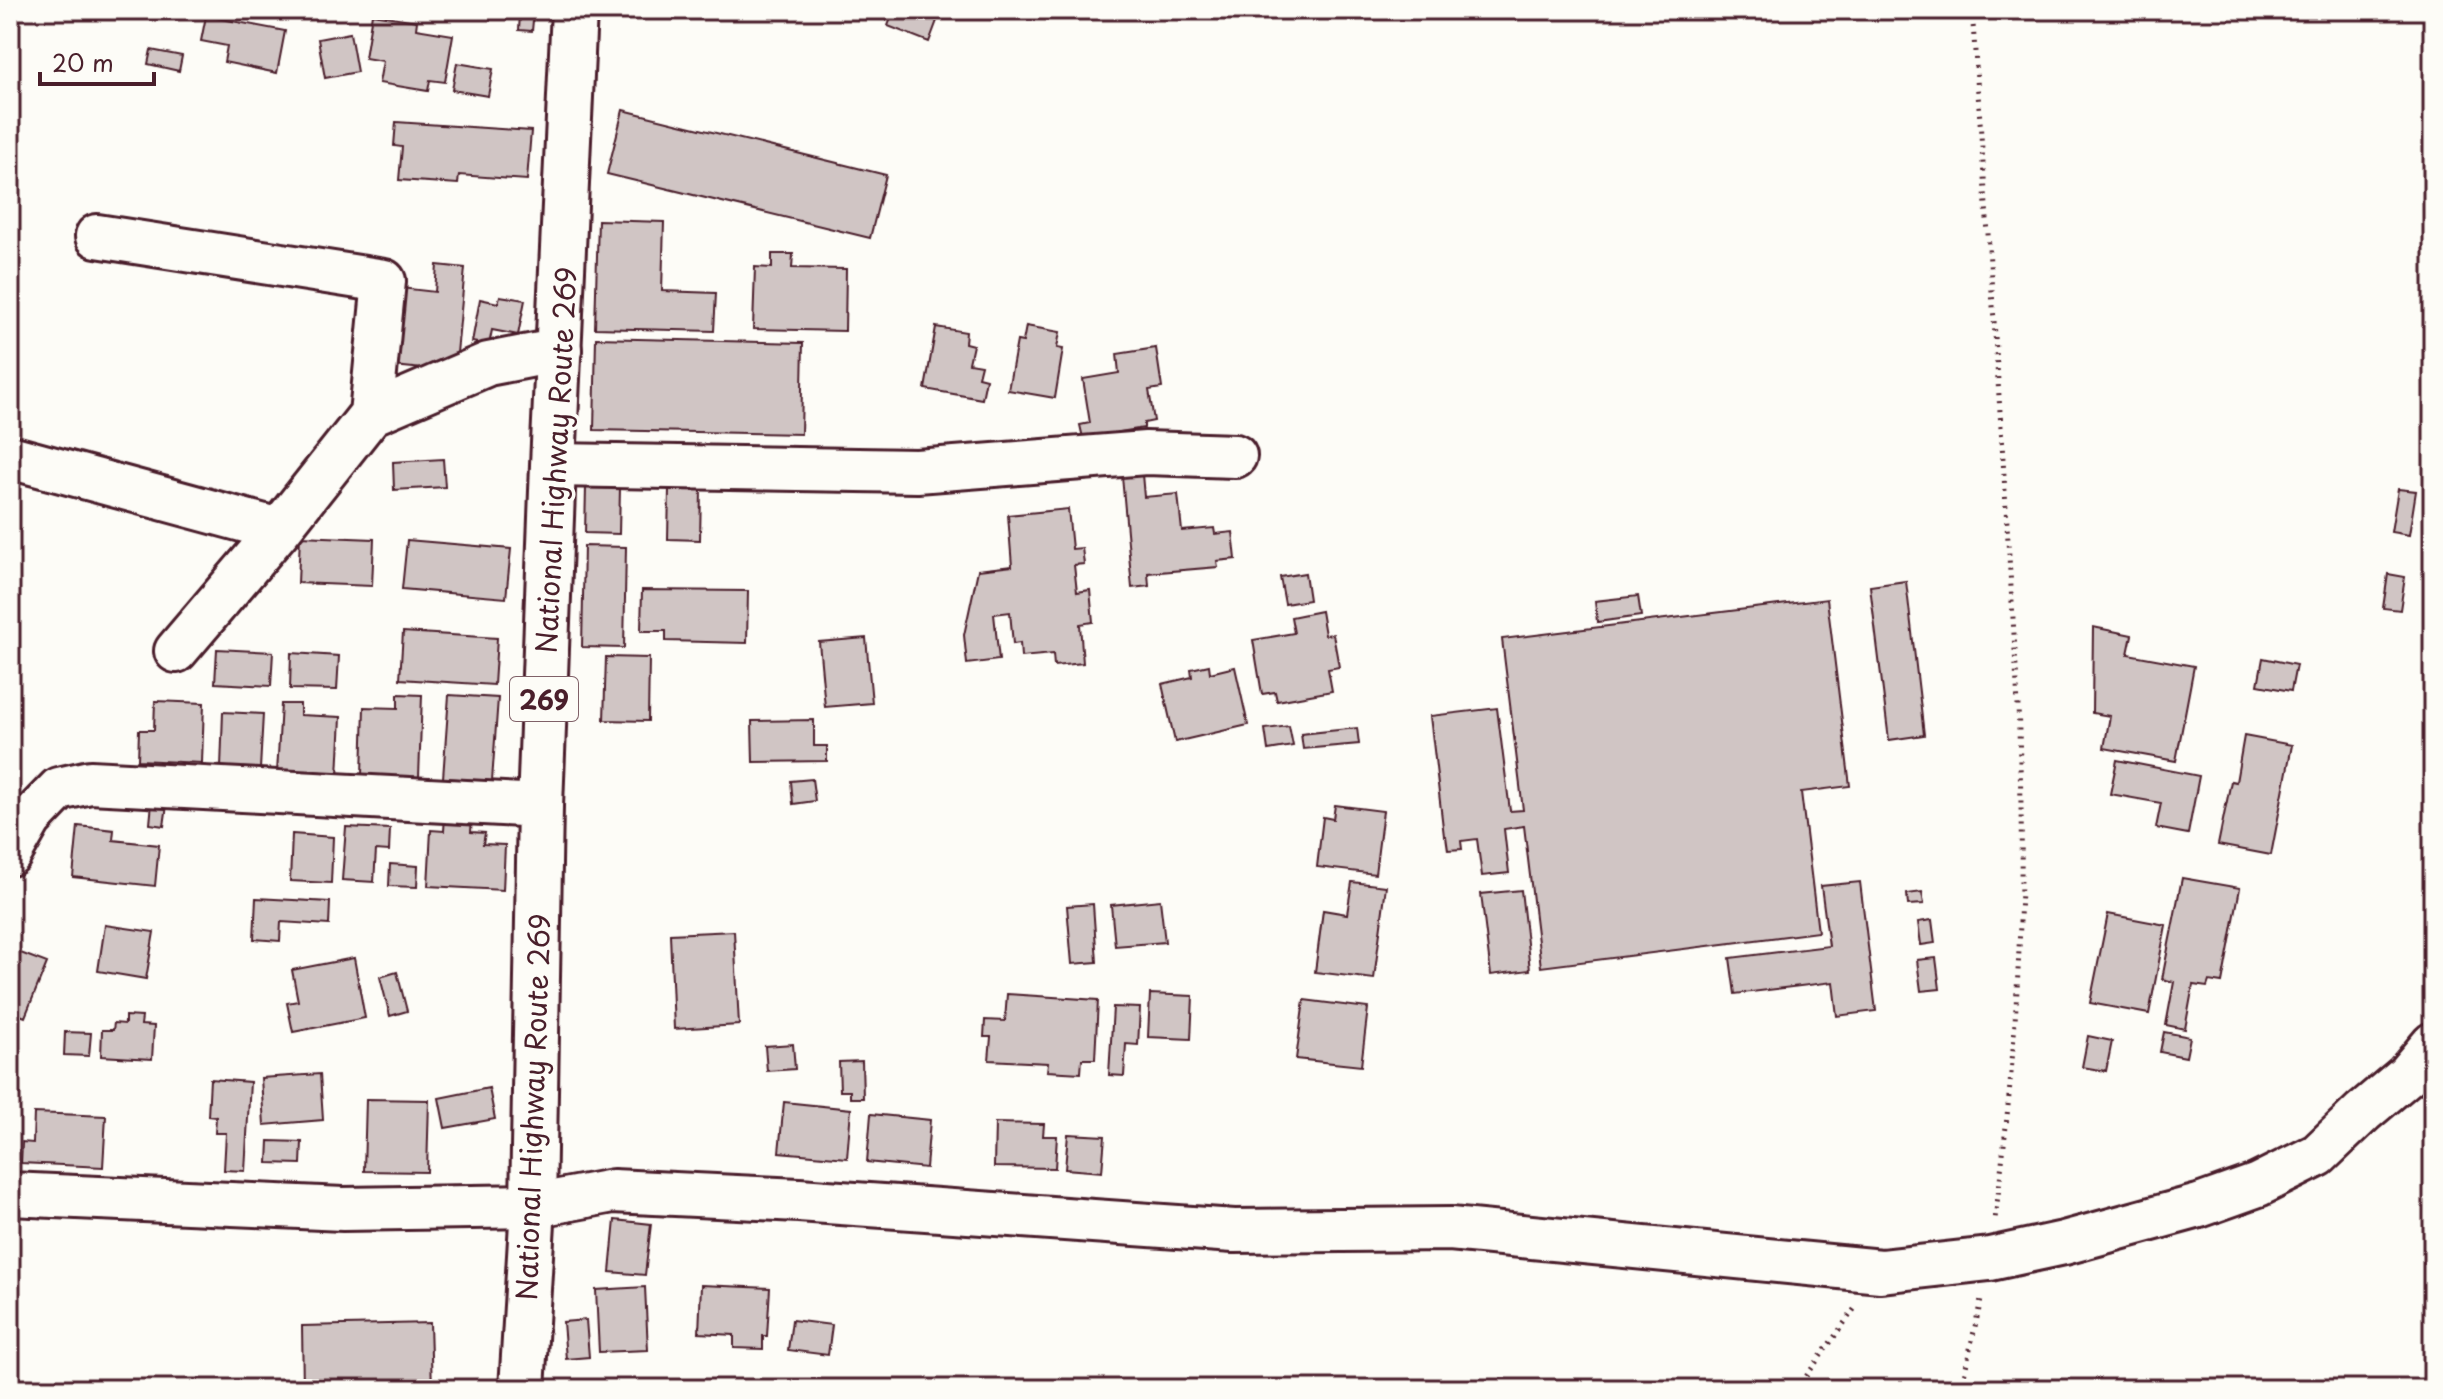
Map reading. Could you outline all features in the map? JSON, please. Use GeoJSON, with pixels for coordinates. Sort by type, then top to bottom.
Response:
{"type":"FeatureCollection","features":[{"type":"Feature","properties":{"kind":"highway","name":"National Highway Route 269"},"geometry":{"type":"LineString","coordinates":[[522,1389],[533,1206],[540,806],[574,10]]}},
{"type":"Feature","properties":{"kind":"street"},"geometry":{"type":"LineString","coordinates":[[97,236],[384,281],[371,414]]}},
{"type":"Feature","properties":{"kind":"street"},"geometry":{"type":"LineString","coordinates":[[176,651],[279,530],[371,414],[488,364],[560,350]]}},
{"type":"Feature","properties":{"kind":"street"},"geometry":{"type":"LineString","coordinates":[[553,465],[917,471],[1146,453],[1235,456]]}},
{"type":"Feature","properties":{"kind":"street"},"geometry":{"type":"LineString","coordinates":[[10,457],[279,530]]}},
{"type":"Feature","properties":{"kind":"street"},"geometry":{"type":"LineString","coordinates":[[10,854],[30,819],[59,789],[90,782],[540,806]]}},
{"type":"Feature","properties":{"kind":"street"},"geometry":{"type":"LineString","coordinates":[[10,1194],[343,1209],[533,1206],[613,1191],[799,1200],[1234,1231],[1450,1229],[1881,1271],[1990,1259],[2064,1243],[2184,1210],[2258,1185],[2318,1155],[2407,1075],[2433,1044]]}},
{"type":"Feature","properties":{"kind":"path"},"geometry":{"type":"LineString","coordinates":[[1961,1389],[1990,1259],[2007,1131],[2021,893],[2020,764],[1999,376],[1972,10]]}},
{"type":"Feature","properties":{"kind":"path"},"geometry":{"type":"LineString","coordinates":[[1797,1389],[1881,1271]]}},
{"type":"Feature","properties":{"kind":"building"},"geometry":{"type":"Polygon","coordinates":[[[469,10],[534,10],[532,31],[519,30],[520,14],[469,10]]]}},
{"type":"Feature","properties":{"kind":"building"},"geometry":{"type":"Polygon","coordinates":[[[894,10],[941,10],[929,42],[888,26],[894,10]]]}},
{"type":"Feature","properties":{"kind":"building"},"geometry":{"type":"Polygon","coordinates":[[[372,14],[417,21],[416,29],[453,35],[445,82],[430,80],[428,91],[379,83],[383,61],[365,58],[372,14]]]}},
{"type":"Feature","properties":{"kind":"building"},"geometry":{"type":"Polygon","coordinates":[[[206,16],[285,31],[277,73],[224,62],[227,46],[201,41],[206,16]]]}},
{"type":"Feature","properties":{"kind":"building"},"geometry":{"type":"Polygon","coordinates":[[[350,33],[357,72],[325,78],[318,39],[350,33]]]}},
{"type":"Feature","properties":{"kind":"building"},"geometry":{"type":"Polygon","coordinates":[[[151,50],[182,56],[179,71],[148,64],[151,50]]]}},
{"type":"Feature","properties":{"kind":"building"},"geometry":{"type":"Polygon","coordinates":[[[457,63],[493,69],[488,96],[452,90],[457,63]]]}},
{"type":"Feature","properties":{"kind":"building"},"geometry":{"type":"Polygon","coordinates":[[[623,110],[886,175],[870,238],[607,174],[623,110]]]}},
{"type":"Feature","properties":{"kind":"building"},"geometry":{"type":"Polygon","coordinates":[[[396,122],[531,131],[527,180],[459,175],[458,184],[399,180],[402,147],[394,146],[396,122]]]}},
{"type":"Feature","properties":{"kind":"building"},"geometry":{"type":"Polygon","coordinates":[[[598,220],[664,222],[662,291],[716,293],[714,331],[595,328],[598,220]]]}},
{"type":"Feature","properties":{"kind":"building"},"geometry":{"type":"Polygon","coordinates":[[[772,254],[793,254],[792,268],[846,269],[845,331],[753,329],[755,267],[772,268],[772,254]]]}},
{"type":"Feature","properties":{"kind":"building"},"geometry":{"type":"Polygon","coordinates":[[[437,265],[465,268],[457,353],[423,369],[394,366],[401,288],[435,292],[437,265]]]}},
{"type":"Feature","properties":{"kind":"building"},"geometry":{"type":"Polygon","coordinates":[[[500,296],[525,300],[518,335],[492,330],[489,345],[472,342],[480,299],[498,303],[500,296]]]}},
{"type":"Feature","properties":{"kind":"building"},"geometry":{"type":"Polygon","coordinates":[[[1026,326],[1060,332],[1057,348],[1063,349],[1055,398],[1008,390],[1017,341],[1023,342],[1026,326]]]}},
{"type":"Feature","properties":{"kind":"building"},"geometry":{"type":"Polygon","coordinates":[[[936,327],[966,332],[965,343],[973,345],[969,363],[981,365],[978,377],[986,379],[982,399],[925,389],[936,327]]]}},
{"type":"Feature","properties":{"kind":"building"},"geometry":{"type":"Polygon","coordinates":[[[596,338],[803,343],[801,434],[594,430],[596,338]]]}},
{"type":"Feature","properties":{"kind":"building"},"geometry":{"type":"Polygon","coordinates":[[[1156,348],[1162,388],[1149,390],[1154,421],[1144,423],[1144,428],[1083,438],[1080,425],[1090,423],[1083,379],[1119,373],[1117,354],[1156,348]]]}},
{"type":"Feature","properties":{"kind":"building"},"geometry":{"type":"Polygon","coordinates":[[[443,459],[445,487],[394,490],[393,462],[443,459]]]}},
{"type":"Feature","properties":{"kind":"building"},"geometry":{"type":"Polygon","coordinates":[[[1141,463],[1144,497],[1178,494],[1182,531],[1214,528],[1215,534],[1233,532],[1236,559],[1217,561],[1218,567],[1148,573],[1149,586],[1132,588],[1121,465],[1141,463]]]}},
{"type":"Feature","properties":{"kind":"building"},"geometry":{"type":"Polygon","coordinates":[[[586,487],[620,487],[619,534],[585,533],[586,487]]]}},
{"type":"Feature","properties":{"kind":"building"},"geometry":{"type":"Polygon","coordinates":[[[669,489],[701,490],[700,540],[668,539],[669,489]]]}},
{"type":"Feature","properties":{"kind":"building"},"geometry":{"type":"Polygon","coordinates":[[[2398,489],[2416,491],[2409,535],[2391,532],[2398,489]]]}},
{"type":"Feature","properties":{"kind":"building"},"geometry":{"type":"Polygon","coordinates":[[[1068,509],[1072,549],[1082,548],[1084,564],[1074,565],[1077,592],[1090,590],[1093,622],[1080,624],[1083,663],[1054,666],[1053,654],[1021,657],[1020,643],[1013,644],[1010,612],[994,614],[999,660],[967,664],[964,635],[978,570],[1012,566],[1008,515],[1068,509]]]}},
{"type":"Feature","properties":{"kind":"building"},"geometry":{"type":"Polygon","coordinates":[[[300,536],[374,539],[372,586],[298,583],[300,536]]]}},
{"type":"Feature","properties":{"kind":"building"},"geometry":{"type":"Polygon","coordinates":[[[407,540],[511,549],[506,598],[402,589],[407,540]]]}},
{"type":"Feature","properties":{"kind":"building"},"geometry":{"type":"Polygon","coordinates":[[[584,546],[626,547],[624,648],[582,647],[584,546]]]}},
{"type":"Feature","properties":{"kind":"building"},"geometry":{"type":"Polygon","coordinates":[[[1305,573],[1309,600],[1285,604],[1280,577],[1305,573]]]}},
{"type":"Feature","properties":{"kind":"building"},"geometry":{"type":"Polygon","coordinates":[[[2388,574],[2405,577],[2400,610],[2383,608],[2388,574]]]}},
{"type":"Feature","properties":{"kind":"building"},"geometry":{"type":"Polygon","coordinates":[[[1906,581],[1924,735],[1889,740],[1870,586],[1906,581]]]}},
{"type":"Feature","properties":{"kind":"building"},"geometry":{"type":"Polygon","coordinates":[[[642,590],[748,591],[747,643],[666,641],[666,631],[641,631],[642,590]]]}},
{"type":"Feature","properties":{"kind":"building"},"geometry":{"type":"Polygon","coordinates":[[[1638,596],[1641,616],[1597,622],[1595,601],[1638,596]]]}},
{"type":"Feature","properties":{"kind":"building"},"geometry":{"type":"Polygon","coordinates":[[[1827,599],[1850,786],[1801,792],[1818,932],[1541,967],[1524,826],[1504,829],[1509,873],[1482,876],[1477,839],[1461,841],[1462,849],[1448,850],[1430,716],[1497,708],[1510,811],[1523,810],[1502,639],[1827,599]]]}},
{"type":"Feature","properties":{"kind":"building"},"geometry":{"type":"Polygon","coordinates":[[[1321,611],[1325,635],[1333,634],[1339,667],[1328,669],[1332,691],[1277,701],[1275,692],[1262,694],[1253,640],[1294,633],[1291,617],[1321,611]]]}},
{"type":"Feature","properties":{"kind":"building"},"geometry":{"type":"Polygon","coordinates":[[[2093,627],[2132,635],[2128,654],[2194,666],[2176,761],[2104,748],[2110,716],[2092,713],[2093,627]]]}},
{"type":"Feature","properties":{"kind":"building"},"geometry":{"type":"Polygon","coordinates":[[[403,632],[497,638],[494,685],[400,679],[403,632]]]}},
{"type":"Feature","properties":{"kind":"building"},"geometry":{"type":"Polygon","coordinates":[[[866,638],[872,703],[825,707],[819,642],[866,638]]]}},
{"type":"Feature","properties":{"kind":"building"},"geometry":{"type":"Polygon","coordinates":[[[217,649],[273,652],[271,686],[215,683],[217,649]]]}},
{"type":"Feature","properties":{"kind":"building"},"geometry":{"type":"Polygon","coordinates":[[[291,653],[339,656],[337,690],[290,689],[291,653]]]}},
{"type":"Feature","properties":{"kind":"building"},"geometry":{"type":"Polygon","coordinates":[[[606,657],[649,658],[648,721],[604,720],[606,657]]]}},
{"type":"Feature","properties":{"kind":"building"},"geometry":{"type":"Polygon","coordinates":[[[2263,658],[2296,665],[2291,691],[2258,685],[2263,658]]]}},
{"type":"Feature","properties":{"kind":"building"},"geometry":{"type":"Polygon","coordinates":[[[1209,665],[1210,673],[1235,667],[1248,725],[1175,742],[1162,684],[1192,677],[1191,669],[1209,665]]]}},
{"type":"Feature","properties":{"kind":"building"},"geometry":{"type":"Polygon","coordinates":[[[398,694],[422,695],[419,777],[362,775],[364,707],[398,708],[398,694]]]}},
{"type":"Feature","properties":{"kind":"building"},"geometry":{"type":"Polygon","coordinates":[[[449,695],[498,698],[492,781],[443,778],[449,695]]]}},
{"type":"Feature","properties":{"kind":"building"},"geometry":{"type":"Polygon","coordinates":[[[155,701],[204,703],[202,763],[138,760],[139,730],[154,730],[155,701]]]}},
{"type":"Feature","properties":{"kind":"building"},"geometry":{"type":"Polygon","coordinates":[[[281,704],[300,704],[300,715],[341,717],[338,776],[277,773],[281,704]]]}},
{"type":"Feature","properties":{"kind":"building"},"geometry":{"type":"Polygon","coordinates":[[[223,712],[263,714],[260,769],[221,768],[223,712]]]}},
{"type":"Feature","properties":{"kind":"building"},"geometry":{"type":"Polygon","coordinates":[[[814,720],[814,746],[827,746],[827,761],[753,762],[752,721],[814,720]]]}},
{"type":"Feature","properties":{"kind":"building"},"geometry":{"type":"Polygon","coordinates":[[[1289,726],[1293,746],[1268,750],[1265,729],[1289,726]]]}},
{"type":"Feature","properties":{"kind":"building"},"geometry":{"type":"Polygon","coordinates":[[[1357,728],[1359,744],[1303,749],[1301,734],[1357,728]]]}},
{"type":"Feature","properties":{"kind":"building"},"geometry":{"type":"Polygon","coordinates":[[[2244,736],[2292,745],[2271,855],[2218,845],[2231,781],[2236,782],[2244,736]]]}},
{"type":"Feature","properties":{"kind":"building"},"geometry":{"type":"Polygon","coordinates":[[[2117,760],[2199,776],[2188,834],[2156,828],[2161,803],[2110,794],[2117,760]]]}},
{"type":"Feature","properties":{"kind":"building"},"geometry":{"type":"Polygon","coordinates":[[[812,779],[815,801],[793,804],[791,781],[812,779]]]}},
{"type":"Feature","properties":{"kind":"building"},"geometry":{"type":"Polygon","coordinates":[[[152,803],[167,805],[164,826],[150,824],[152,803]]]}},
{"type":"Feature","properties":{"kind":"building"},"geometry":{"type":"Polygon","coordinates":[[[1335,805],[1383,811],[1375,874],[1317,867],[1323,817],[1333,819],[1335,805]]]}},
{"type":"Feature","properties":{"kind":"building"},"geometry":{"type":"Polygon","coordinates":[[[445,817],[472,818],[471,832],[485,833],[483,844],[505,845],[503,890],[428,886],[431,830],[444,831],[445,817]]]}},
{"type":"Feature","properties":{"kind":"building"},"geometry":{"type":"Polygon","coordinates":[[[78,826],[114,830],[113,840],[159,845],[155,886],[73,877],[78,826]]]}},
{"type":"Feature","properties":{"kind":"building"},"geometry":{"type":"Polygon","coordinates":[[[346,827],[390,829],[389,851],[376,850],[374,882],[342,880],[346,827]]]}},
{"type":"Feature","properties":{"kind":"building"},"geometry":{"type":"Polygon","coordinates":[[[292,834],[333,837],[331,883],[290,881],[292,834]]]}},
{"type":"Feature","properties":{"kind":"building"},"geometry":{"type":"Polygon","coordinates":[[[390,864],[418,866],[417,887],[389,886],[390,864]]]}},
{"type":"Feature","properties":{"kind":"building"},"geometry":{"type":"Polygon","coordinates":[[[2182,878],[2240,888],[2222,983],[2209,981],[2207,987],[2193,985],[2185,1029],[2166,1025],[2174,982],[2162,979],[2182,878]]]}},
{"type":"Feature","properties":{"kind":"building"},"geometry":{"type":"Polygon","coordinates":[[[1352,882],[1386,886],[1374,979],[1315,972],[1323,910],[1347,914],[1352,882]]]}},
{"type":"Feature","properties":{"kind":"building"},"geometry":{"type":"Polygon","coordinates":[[[1860,882],[1876,1011],[1837,1016],[1833,982],[1735,994],[1730,958],[1829,946],[1821,886],[1860,882]]]}},
{"type":"Feature","properties":{"kind":"building"},"geometry":{"type":"Polygon","coordinates":[[[1521,890],[1530,970],[1491,975],[1481,894],[1521,890]]]}},
{"type":"Feature","properties":{"kind":"building"},"geometry":{"type":"Polygon","coordinates":[[[1922,892],[1924,904],[1908,905],[1907,894],[1922,892]]]}},
{"type":"Feature","properties":{"kind":"building"},"geometry":{"type":"Polygon","coordinates":[[[256,898],[330,902],[329,925],[281,922],[280,941],[254,939],[256,898]]]}},
{"type":"Feature","properties":{"kind":"building"},"geometry":{"type":"Polygon","coordinates":[[[1160,900],[1165,942],[1115,946],[1111,905],[1160,900]]]}},
{"type":"Feature","properties":{"kind":"building"},"geometry":{"type":"Polygon","coordinates":[[[1093,904],[1097,962],[1072,964],[1067,906],[1093,904]]]}},
{"type":"Feature","properties":{"kind":"building"},"geometry":{"type":"Polygon","coordinates":[[[2108,914],[2166,925],[2149,1014],[2090,1003],[2108,914]]]}},
{"type":"Feature","properties":{"kind":"building"},"geometry":{"type":"Polygon","coordinates":[[[1932,920],[1935,943],[1921,945],[1918,922],[1932,920]]]}},
{"type":"Feature","properties":{"kind":"building"},"geometry":{"type":"Polygon","coordinates":[[[105,925],[154,932],[146,979],[98,971],[105,925]]]}},
{"type":"Feature","properties":{"kind":"building"},"geometry":{"type":"Polygon","coordinates":[[[734,931],[739,1025],[674,1029],[670,934],[734,931]]]}},
{"type":"Feature","properties":{"kind":"building"},"geometry":{"type":"Polygon","coordinates":[[[10,949],[47,963],[25,1017],[10,1011],[10,949]]]}},
{"type":"Feature","properties":{"kind":"building"},"geometry":{"type":"Polygon","coordinates":[[[354,958],[365,1018],[293,1032],[287,1003],[298,1001],[292,970],[354,958]]]}},
{"type":"Feature","properties":{"kind":"building"},"geometry":{"type":"Polygon","coordinates":[[[1936,958],[1940,989],[1921,991],[1917,960],[1936,958]]]}},
{"type":"Feature","properties":{"kind":"building"},"geometry":{"type":"Polygon","coordinates":[[[397,972],[407,1011],[390,1016],[380,977],[397,972]]]}},
{"type":"Feature","properties":{"kind":"building"},"geometry":{"type":"Polygon","coordinates":[[[1007,994],[1098,1000],[1095,1059],[1082,1059],[1081,1073],[1047,1071],[1048,1063],[989,1060],[991,1037],[984,1037],[985,1020],[1005,1021],[1007,994]]]}},
{"type":"Feature","properties":{"kind":"building"},"geometry":{"type":"Polygon","coordinates":[[[1150,994],[1193,996],[1191,1039],[1148,1037],[1150,994]]]}},
{"type":"Feature","properties":{"kind":"building"},"geometry":{"type":"Polygon","coordinates":[[[1304,1000],[1368,1008],[1361,1066],[1296,1059],[1304,1000]]]}},
{"type":"Feature","properties":{"kind":"building"},"geometry":{"type":"Polygon","coordinates":[[[1113,1007],[1140,1008],[1138,1045],[1126,1044],[1124,1076],[1109,1075],[1113,1007]]]}},
{"type":"Feature","properties":{"kind":"building"},"geometry":{"type":"Polygon","coordinates":[[[125,1016],[142,1017],[141,1025],[154,1026],[152,1059],[101,1056],[102,1030],[113,1030],[114,1023],[125,1024],[125,1016]]]}},
{"type":"Feature","properties":{"kind":"building"},"geometry":{"type":"Polygon","coordinates":[[[65,1032],[91,1033],[89,1056],[64,1055],[65,1032]]]}},
{"type":"Feature","properties":{"kind":"building"},"geometry":{"type":"Polygon","coordinates":[[[2164,1032],[2190,1037],[2186,1057],[2160,1052],[2164,1032]]]}},
{"type":"Feature","properties":{"kind":"building"},"geometry":{"type":"Polygon","coordinates":[[[2088,1036],[2112,1041],[2106,1071],[2082,1067],[2088,1036]]]}},
{"type":"Feature","properties":{"kind":"building"},"geometry":{"type":"Polygon","coordinates":[[[793,1044],[795,1069],[767,1071],[765,1046],[793,1044]]]}},
{"type":"Feature","properties":{"kind":"building"},"geometry":{"type":"Polygon","coordinates":[[[862,1061],[863,1098],[850,1098],[850,1091],[840,1091],[839,1062],[862,1061]]]}},
{"type":"Feature","properties":{"kind":"building"},"geometry":{"type":"Polygon","coordinates":[[[320,1074],[323,1120],[264,1125],[261,1078],[320,1074]]]}},
{"type":"Feature","properties":{"kind":"building"},"geometry":{"type":"Polygon","coordinates":[[[210,1079],[250,1082],[245,1171],[224,1170],[226,1133],[215,1133],[216,1117],[208,1116],[210,1079]]]}},
{"type":"Feature","properties":{"kind":"building"},"geometry":{"type":"Polygon","coordinates":[[[489,1088],[495,1119],[445,1128],[439,1098],[489,1088]]]}},
{"type":"Feature","properties":{"kind":"building"},"geometry":{"type":"Polygon","coordinates":[[[366,1099],[429,1100],[427,1172],[364,1171],[366,1099]]]}},
{"type":"Feature","properties":{"kind":"building"},"geometry":{"type":"Polygon","coordinates":[[[784,1102],[851,1109],[847,1158],[779,1152],[784,1102]]]}},
{"type":"Feature","properties":{"kind":"building"},"geometry":{"type":"Polygon","coordinates":[[[34,1113],[106,1116],[103,1167],[21,1163],[22,1142],[33,1143],[34,1113]]]}},
{"type":"Feature","properties":{"kind":"building"},"geometry":{"type":"Polygon","coordinates":[[[871,1114],[930,1120],[926,1168],[867,1162],[871,1114]]]}},
{"type":"Feature","properties":{"kind":"building"},"geometry":{"type":"Polygon","coordinates":[[[995,1123],[1044,1124],[1043,1136],[1057,1136],[1055,1168],[994,1167],[995,1123]]]}},
{"type":"Feature","properties":{"kind":"building"},"geometry":{"type":"Polygon","coordinates":[[[1068,1134],[1105,1136],[1102,1172],[1065,1169],[1068,1134]]]}},
{"type":"Feature","properties":{"kind":"building"},"geometry":{"type":"Polygon","coordinates":[[[269,1141],[302,1142],[301,1164],[268,1163],[269,1141]]]}},
{"type":"Feature","properties":{"kind":"building"},"geometry":{"type":"Polygon","coordinates":[[[615,1220],[651,1224],[645,1275],[610,1272],[615,1220]]]}},
{"type":"Feature","properties":{"kind":"building"},"geometry":{"type":"Polygon","coordinates":[[[701,1285],[770,1288],[767,1336],[763,1336],[763,1349],[734,1348],[734,1335],[699,1333],[701,1285]]]}},
{"type":"Feature","properties":{"kind":"building"},"geometry":{"type":"Polygon","coordinates":[[[645,1287],[648,1350],[599,1352],[596,1290],[645,1287]]]}},
{"type":"Feature","properties":{"kind":"building"},"geometry":{"type":"Polygon","coordinates":[[[586,1320],[589,1357],[566,1359],[563,1322],[586,1320]]]}},
{"type":"Feature","properties":{"kind":"building"},"geometry":{"type":"Polygon","coordinates":[[[792,1320],[832,1325],[828,1355],[788,1350],[792,1320]]]}},
{"type":"Feature","properties":{"kind":"building"},"geometry":{"type":"Polygon","coordinates":[[[430,1323],[432,1389],[303,1389],[302,1326],[430,1323]]]}}]}
